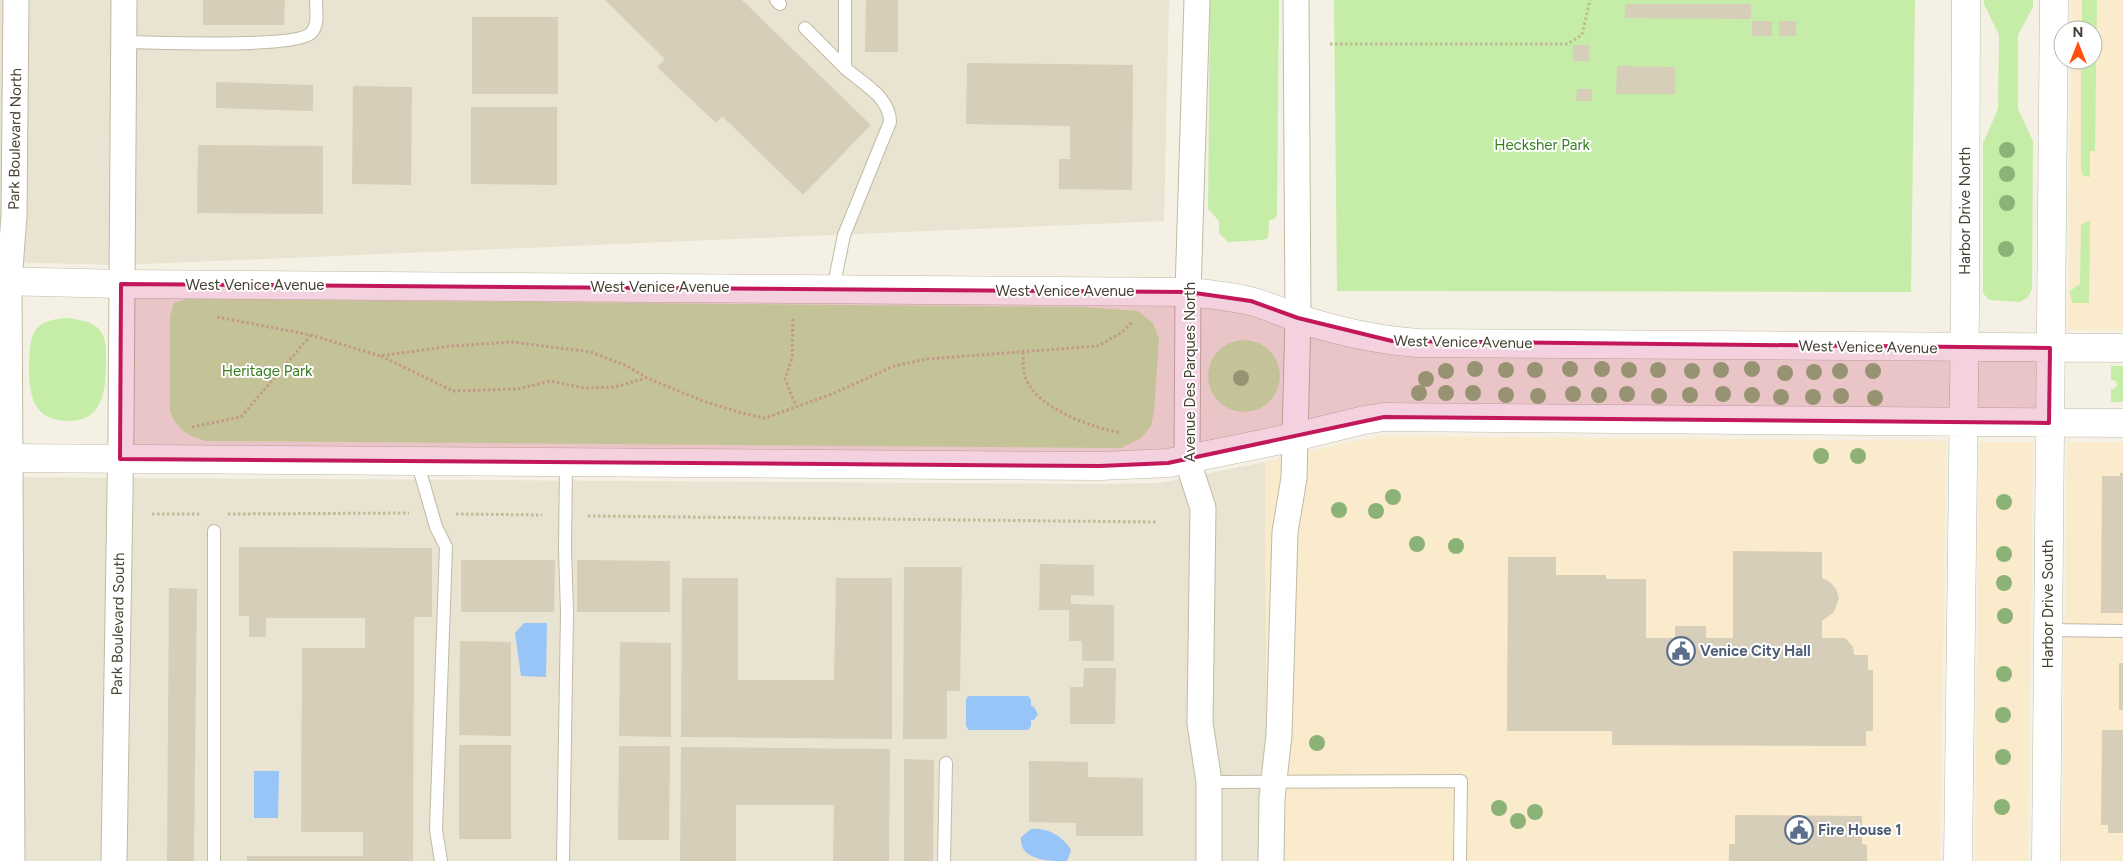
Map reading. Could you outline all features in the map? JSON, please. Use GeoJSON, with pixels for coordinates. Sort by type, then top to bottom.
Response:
{"type":"FeatureCollection","features":[{"type":"Feature","properties":{"kind":"street","name":"Park Boulevard North"},"geometry":{"type":"LineString","coordinates":[[4,458],[4,281],[14,216],[16,0]]}},
{"type":"Feature","properties":{"kind":"street"},"geometry":{"type":"LineString","coordinates":[[121,284],[124,0]]}},
{"type":"Feature","properties":{"kind":"street","name":"Avenue Des Parques North"},"geometry":{"type":"LineString","coordinates":[[1197,0],[1188,292],[1188,459],[1203,508],[1200,723],[1209,782],[1209,861]]}},
{"type":"Feature","properties":{"kind":"street"},"geometry":{"type":"LineString","coordinates":[[1271,861],[1274,782],[1279,736],[1286,532],[1294,478],[1296,437],[1298,318],[1296,0]]}},
{"type":"Feature","properties":{"kind":"street","name":"Harbor Drive North"},"geometry":{"type":"LineString","coordinates":[[1962,422],[1966,0]]}},
{"type":"Feature","properties":{"kind":"street"},"geometry":{"type":"LineString","coordinates":[[2050,348],[2054,0]]}},
{"type":"Feature","properties":{"kind":"street","name":"West Venice Avenue"},"geometry":{"type":"LineString","coordinates":[[4,281],[121,284],[1188,292],[1252,301],[1298,318],[1364,336],[1418,343],[2123,348]]}},
{"type":"Feature","properties":{"kind":"street","name":"Park Boulevard South"},"geometry":{"type":"LineString","coordinates":[[114,861],[121,284]]}},
{"type":"Feature","properties":{"kind":"street","name":"Harbor Drive South"},"geometry":{"type":"LineString","coordinates":[[2046,861],[2050,348]]}},
{"type":"Feature","properties":{"kind":"street"},"geometry":{"type":"LineString","coordinates":[[12,861],[4,458],[1100,466],[1156,464],[1188,459],[1384,417],[2123,423]]}},
{"type":"Feature","properties":{"kind":"street"},"geometry":{"type":"LineString","coordinates":[[1958,861],[1962,422]]}},
{"type":"Feature","properties":{"kind":"lane"},"geometry":{"type":"LineString","coordinates":[[123,42],[262,43],[299,40],[310,35],[316,27],[316,0]]}},
{"type":"Feature","properties":{"kind":"lane"},"geometry":{"type":"LineString","coordinates":[[845,0],[845,68]]}},
{"type":"Feature","properties":{"kind":"lane"},"geometry":{"type":"LineString","coordinates":[[806,28],[845,68],[885,102],[890,122],[844,235],[833,289]]}},
{"type":"Feature","properties":{"kind":"lane"},"geometry":{"type":"LineString","coordinates":[[417,461],[436,527],[446,547],[436,830],[441,861]]}},
{"type":"Feature","properties":{"kind":"lane"},"geometry":{"type":"LineString","coordinates":[[563,861],[567,612],[566,462]]}},
{"type":"Feature","properties":{"kind":"lane"},"geometry":{"type":"LineString","coordinates":[[214,531],[214,861]]}},
{"type":"Feature","properties":{"kind":"lane"},"geometry":{"type":"LineString","coordinates":[[2048,630],[2123,632]]}},
{"type":"Feature","properties":{"kind":"lane"},"geometry":{"type":"LineString","coordinates":[[944,861],[946,763]]}},
{"type":"Feature","properties":{"kind":"lane"},"geometry":{"type":"LineString","coordinates":[[1209,782],[1461,781],[1460,861]]}},
{"type":"Feature","properties":{"kind":"path"},"geometry":{"type":"LineString","coordinates":[[1330,44],[1566,44],[1582,35],[1590,0]]}},
{"type":"Feature","properties":{"kind":"path"},"geometry":{"type":"LineString","coordinates":[[210,317],[236,320],[311,335],[380,356],[453,391],[518,389],[550,381],[584,388],[615,387],[647,378]]}},
{"type":"Feature","properties":{"kind":"path"},"geometry":{"type":"LineString","coordinates":[[793,319],[792,358],[785,379],[796,406]]}},
{"type":"Feature","properties":{"kind":"path"},"geometry":{"type":"LineString","coordinates":[[380,356],[451,346],[512,342],[591,352],[627,366],[647,378],[703,400],[765,418],[832,394],[894,366],[927,359],[1098,346],[1120,333],[1132,322],[1139,322]]}},
{"type":"Feature","properties":{"kind":"path"},"geometry":{"type":"LineString","coordinates":[[186,428],[241,417],[311,335]]}},
{"type":"Feature","properties":{"kind":"path"},"geometry":{"type":"LineString","coordinates":[[1023,352],[1027,380],[1031,388],[1041,397],[1082,422],[1122,433]]}},
{"type":"Feature","properties":{"kind":"path"},"geometry":{"type":"LineString","coordinates":[[220,514],[433,513],[1157,522]]}},
{"type":"Feature","properties":{"kind":"path"},"geometry":{"type":"LineString","coordinates":[[152,514],[201,514]]}},
{"type":"Feature","properties":{"kind":"highlighted area"},"geometry":{"type":"Polygon","coordinates":[[[121,284],[1188,292],[1251,301],[1298,318],[1392,341],[2050,348],[2049,423],[1384,417],[1168,463],[1100,466],[120,459],[121,284]]]}},
{"type":"Feature","properties":{"kind":"shaded area"},"geometry":{"type":"Polygon","coordinates":[[[0,0],[1169,0],[1164,221],[121,265],[0,262],[0,0]]]}},
{"type":"Feature","properties":{"kind":"shaded area"},"geometry":{"type":"Polygon","coordinates":[[[2071,0],[2123,0],[2123,330],[2068,330],[2071,70],[2103,70],[2103,20],[2071,20],[2071,0]]]}},
{"type":"Feature","properties":{"kind":"shaded area"},"geometry":{"type":"Polygon","coordinates":[[[1385,436],[1946,441],[1940,861],[1267,861],[1265,462],[1349,442],[1385,436]]]}},
{"type":"Feature","properties":{"kind":"shaded area"},"geometry":{"type":"Polygon","coordinates":[[[1979,442],[2033,442],[2028,861],[1975,861],[1979,442]]]}},
{"type":"Feature","properties":{"kind":"shaded area"},"geometry":{"type":"Polygon","coordinates":[[[2067,442],[2123,442],[2123,861],[2062,861],[2067,442]]]}},
{"type":"Feature","properties":{"kind":"shaded area"},"geometry":{"type":"Polygon","coordinates":[[[1265,462],[1267,861],[0,861],[0,477],[1099,484],[1159,483],[1265,462]]]}},
{"type":"Feature","properties":{"kind":"green space"},"geometry":{"type":"Polygon","coordinates":[[[1210,0],[1279,0],[1277,214],[1275,219],[1269,220],[1268,238],[1263,240],[1228,242],[1219,233],[1219,221],[1208,209],[1210,0]]]}},
{"type":"Feature","properties":{"kind":"green space","name":"Hecksher Park"},"geometry":{"type":"Polygon","coordinates":[[[1334,0],[1915,0],[1911,292],[1337,291],[1334,0]]]}},
{"type":"Feature","properties":{"kind":"green space"},"geometry":{"type":"Polygon","coordinates":[[[1984,0],[2033,0],[2033,7],[2018,35],[2018,109],[2033,141],[2032,289],[2028,297],[2020,302],[1989,300],[1983,293],[1983,143],[1998,109],[1999,35],[1984,4],[1984,0]]]}},
{"type":"Feature","properties":{"kind":"green space"},"geometry":{"type":"Polygon","coordinates":[[[2082,0],[2097,0],[2097,20],[2082,20],[2082,0]]]}},
{"type":"Feature","properties":{"kind":"green space"},"geometry":{"type":"Polygon","coordinates":[[[2081,70],[2096,70],[2095,151],[2090,151],[2090,177],[2084,176],[2081,171],[2081,70]]]}},
{"type":"Feature","properties":{"kind":"green space"},"geometry":{"type":"Polygon","coordinates":[[[2090,221],[2089,303],[2072,303],[2070,291],[2080,284],[2081,225],[2090,221]]]}},
{"type":"Feature","properties":{"kind":"green space","name":"Heritage Park"},"geometry":{"type":"Polygon","coordinates":[[[186,299],[1085,307],[1138,311],[1153,323],[1159,339],[1154,412],[1151,426],[1141,438],[1121,448],[206,441],[194,437],[179,427],[170,411],[170,316],[174,303],[186,299]]]}},
{"type":"Feature","properties":{"kind":"green space"},"geometry":{"type":"Polygon","coordinates":[[[69,318],[88,322],[98,328],[104,339],[106,352],[105,385],[98,406],[93,413],[73,421],[58,420],[42,412],[33,399],[29,373],[30,346],[34,332],[48,321],[69,318]]]}},
{"type":"Feature","properties":{"kind":"green space"},"geometry":{"type":"Polygon","coordinates":[[[1251,340],[1270,350],[1278,362],[1280,376],[1278,390],[1270,402],[1258,410],[1237,412],[1218,402],[1210,390],[1208,369],[1218,350],[1230,342],[1251,340]]]}},
{"type":"Feature","properties":{"kind":"green space"},"geometry":{"type":"Polygon","coordinates":[[[2111,366],[2123,366],[2123,402],[2111,402],[2111,389],[2114,389],[2117,385],[2116,381],[2111,380],[2111,366]]]}},
{"type":"Feature","properties":{"kind":"water"},"geometry":{"type":"Polygon","coordinates":[[[524,623],[547,623],[546,677],[521,676],[515,633],[524,623]]]}},
{"type":"Feature","properties":{"kind":"water"},"geometry":{"type":"Polygon","coordinates":[[[968,696],[1028,696],[1031,700],[1031,706],[1034,707],[1038,714],[1034,720],[1031,720],[1031,726],[1028,730],[969,730],[966,726],[966,699],[968,696]]]}},
{"type":"Feature","properties":{"kind":"water"},"geometry":{"type":"Polygon","coordinates":[[[254,771],[279,771],[278,818],[254,818],[254,771]]]}},
{"type":"Feature","properties":{"kind":"water"},"geometry":{"type":"Polygon","coordinates":[[[1031,829],[1049,831],[1064,841],[1071,850],[1067,861],[1044,860],[1025,851],[1021,837],[1031,829]]]}},
{"type":"Feature","properties":{"kind":"building"},"geometry":{"type":"Polygon","coordinates":[[[203,0],[285,0],[284,25],[203,25],[203,0]]]}},
{"type":"Feature","properties":{"kind":"building"},"geometry":{"type":"Polygon","coordinates":[[[605,0],[742,0],[871,125],[803,195],[722,116],[716,123],[657,67],[665,59],[605,0]]]}},
{"type":"Feature","properties":{"kind":"building"},"geometry":{"type":"Polygon","coordinates":[[[866,0],[898,0],[898,52],[865,52],[866,0]]]}},
{"type":"Feature","properties":{"kind":"building"},"geometry":{"type":"Polygon","coordinates":[[[1625,4],[1751,4],[1751,19],[1625,18],[1625,4]]]}},
{"type":"Feature","properties":{"kind":"building"},"geometry":{"type":"Polygon","coordinates":[[[472,17],[558,17],[558,94],[472,94],[472,17]]]}},
{"type":"Feature","properties":{"kind":"building"},"geometry":{"type":"Polygon","coordinates":[[[1752,21],[1772,21],[1772,36],[1752,36],[1752,21]]]}},
{"type":"Feature","properties":{"kind":"building"},"geometry":{"type":"Polygon","coordinates":[[[1779,21],[1796,21],[1796,36],[1779,36],[1779,21]]]}},
{"type":"Feature","properties":{"kind":"building"},"geometry":{"type":"Polygon","coordinates":[[[1573,45],[1589,45],[1589,61],[1573,61],[1573,45]]]}},
{"type":"Feature","properties":{"kind":"building"},"geometry":{"type":"Polygon","coordinates":[[[967,63],[1133,65],[1132,190],[1059,189],[1059,159],[1070,159],[1070,126],[966,124],[967,63]]]}},
{"type":"Feature","properties":{"kind":"building"},"geometry":{"type":"Polygon","coordinates":[[[1617,66],[1675,67],[1675,94],[1616,94],[1617,66]]]}},
{"type":"Feature","properties":{"kind":"building"},"geometry":{"type":"Polygon","coordinates":[[[216,82],[313,85],[313,111],[216,108],[216,82]]]}},
{"type":"Feature","properties":{"kind":"building"},"geometry":{"type":"Polygon","coordinates":[[[353,86],[412,87],[411,185],[352,184],[353,86]]]}},
{"type":"Feature","properties":{"kind":"building"},"geometry":{"type":"Polygon","coordinates":[[[1577,89],[1592,89],[1592,101],[1576,101],[1577,89]]]}},
{"type":"Feature","properties":{"kind":"building"},"geometry":{"type":"Polygon","coordinates":[[[471,107],[557,107],[557,185],[471,184],[471,107]]]}},
{"type":"Feature","properties":{"kind":"building"},"geometry":{"type":"Polygon","coordinates":[[[198,145],[323,146],[323,214],[197,213],[198,145]]]}},
{"type":"Feature","properties":{"kind":"building"},"geometry":{"type":"Polygon","coordinates":[[[2120,473],[2123,473],[2123,613],[2101,613],[2102,476],[2120,476],[2120,473]]]}},
{"type":"Feature","properties":{"kind":"building"},"geometry":{"type":"Polygon","coordinates":[[[239,547],[432,548],[432,617],[414,617],[413,861],[247,861],[247,856],[363,856],[363,832],[301,832],[302,648],[365,648],[365,618],[266,618],[266,637],[249,637],[249,616],[239,616],[239,547]]]}},
{"type":"Feature","properties":{"kind":"building","name":"Venice City Hall"},"geometry":{"type":"Polygon","coordinates":[[[1733,551],[1822,552],[1822,578],[1830,582],[1836,589],[1839,598],[1834,612],[1822,621],[1822,638],[1845,638],[1853,647],[1854,655],[1868,655],[1868,670],[1873,670],[1873,731],[1866,731],[1866,746],[1612,745],[1612,731],[1507,731],[1508,557],[1556,557],[1556,575],[1606,575],[1606,579],[1646,579],[1646,638],[1675,638],[1675,626],[1706,626],[1706,638],[1733,638],[1733,551]]]}},
{"type":"Feature","properties":{"kind":"building"},"geometry":{"type":"Polygon","coordinates":[[[461,560],[555,560],[554,612],[461,612],[461,560]]]}},
{"type":"Feature","properties":{"kind":"building"},"geometry":{"type":"Polygon","coordinates":[[[577,560],[670,561],[670,612],[577,612],[577,560]]]}},
{"type":"Feature","properties":{"kind":"building"},"geometry":{"type":"Polygon","coordinates":[[[1040,564],[1094,565],[1094,596],[1071,595],[1071,604],[1114,605],[1114,661],[1082,661],[1082,641],[1069,641],[1069,610],[1039,610],[1040,564]]]}},
{"type":"Feature","properties":{"kind":"building"},"geometry":{"type":"Polygon","coordinates":[[[904,567],[962,567],[960,691],[947,691],[947,739],[903,739],[904,567]]]}},
{"type":"Feature","properties":{"kind":"building"},"geometry":{"type":"Polygon","coordinates":[[[682,578],[738,578],[738,680],[834,680],[836,578],[892,578],[892,739],[681,737],[682,578]]]}},
{"type":"Feature","properties":{"kind":"building"},"geometry":{"type":"Polygon","coordinates":[[[169,588],[197,589],[194,861],[167,861],[169,588]]]}},
{"type":"Feature","properties":{"kind":"building"},"geometry":{"type":"Polygon","coordinates":[[[460,641],[511,642],[511,736],[459,735],[460,641]]]}},
{"type":"Feature","properties":{"kind":"building"},"geometry":{"type":"Polygon","coordinates":[[[620,642],[671,643],[671,737],[619,736],[620,642]]]}},
{"type":"Feature","properties":{"kind":"building"},"geometry":{"type":"Polygon","coordinates":[[[2119,663],[2123,663],[2123,710],[2119,710],[2119,663]]]}},
{"type":"Feature","properties":{"kind":"building"},"geometry":{"type":"Polygon","coordinates":[[[1084,668],[1116,668],[1115,724],[1070,724],[1070,687],[1083,687],[1084,668]]]}},
{"type":"Feature","properties":{"kind":"building"},"geometry":{"type":"Polygon","coordinates":[[[2102,730],[2123,730],[2123,833],[2108,833],[2108,825],[2101,825],[2102,730]]]}},
{"type":"Feature","properties":{"kind":"building"},"geometry":{"type":"Polygon","coordinates":[[[459,745],[511,745],[511,839],[459,839],[459,745]]]}},
{"type":"Feature","properties":{"kind":"building"},"geometry":{"type":"Polygon","coordinates":[[[619,746],[670,746],[669,840],[618,840],[619,746]]]}},
{"type":"Feature","properties":{"kind":"building"},"geometry":{"type":"Polygon","coordinates":[[[681,747],[890,749],[889,861],[833,861],[834,805],[736,805],[736,861],[680,861],[681,747]]]}},
{"type":"Feature","properties":{"kind":"building"},"geometry":{"type":"Polygon","coordinates":[[[904,759],[934,760],[933,861],[904,861],[904,759]]]}},
{"type":"Feature","properties":{"kind":"building"},"geometry":{"type":"Polygon","coordinates":[[[1029,761],[1088,762],[1088,777],[1143,778],[1143,836],[1076,836],[1076,823],[1029,822],[1029,761]]]}},
{"type":"Feature","properties":{"kind":"building","name":"Fire House 1"},"geometry":{"type":"Polygon","coordinates":[[[1735,815],[1862,816],[1862,844],[1867,845],[1867,861],[1729,861],[1729,844],[1735,844],[1735,815]]]}},
{"type":"Feature","properties":{"kind":"place","name":"Venice City Hall"},"geometry":{"type":"Point","coordinates":[1681,651]}},
{"type":"Feature","properties":{"kind":"place","name":"Fire House 1"},"geometry":{"type":"Point","coordinates":[1799,830]}}]}
